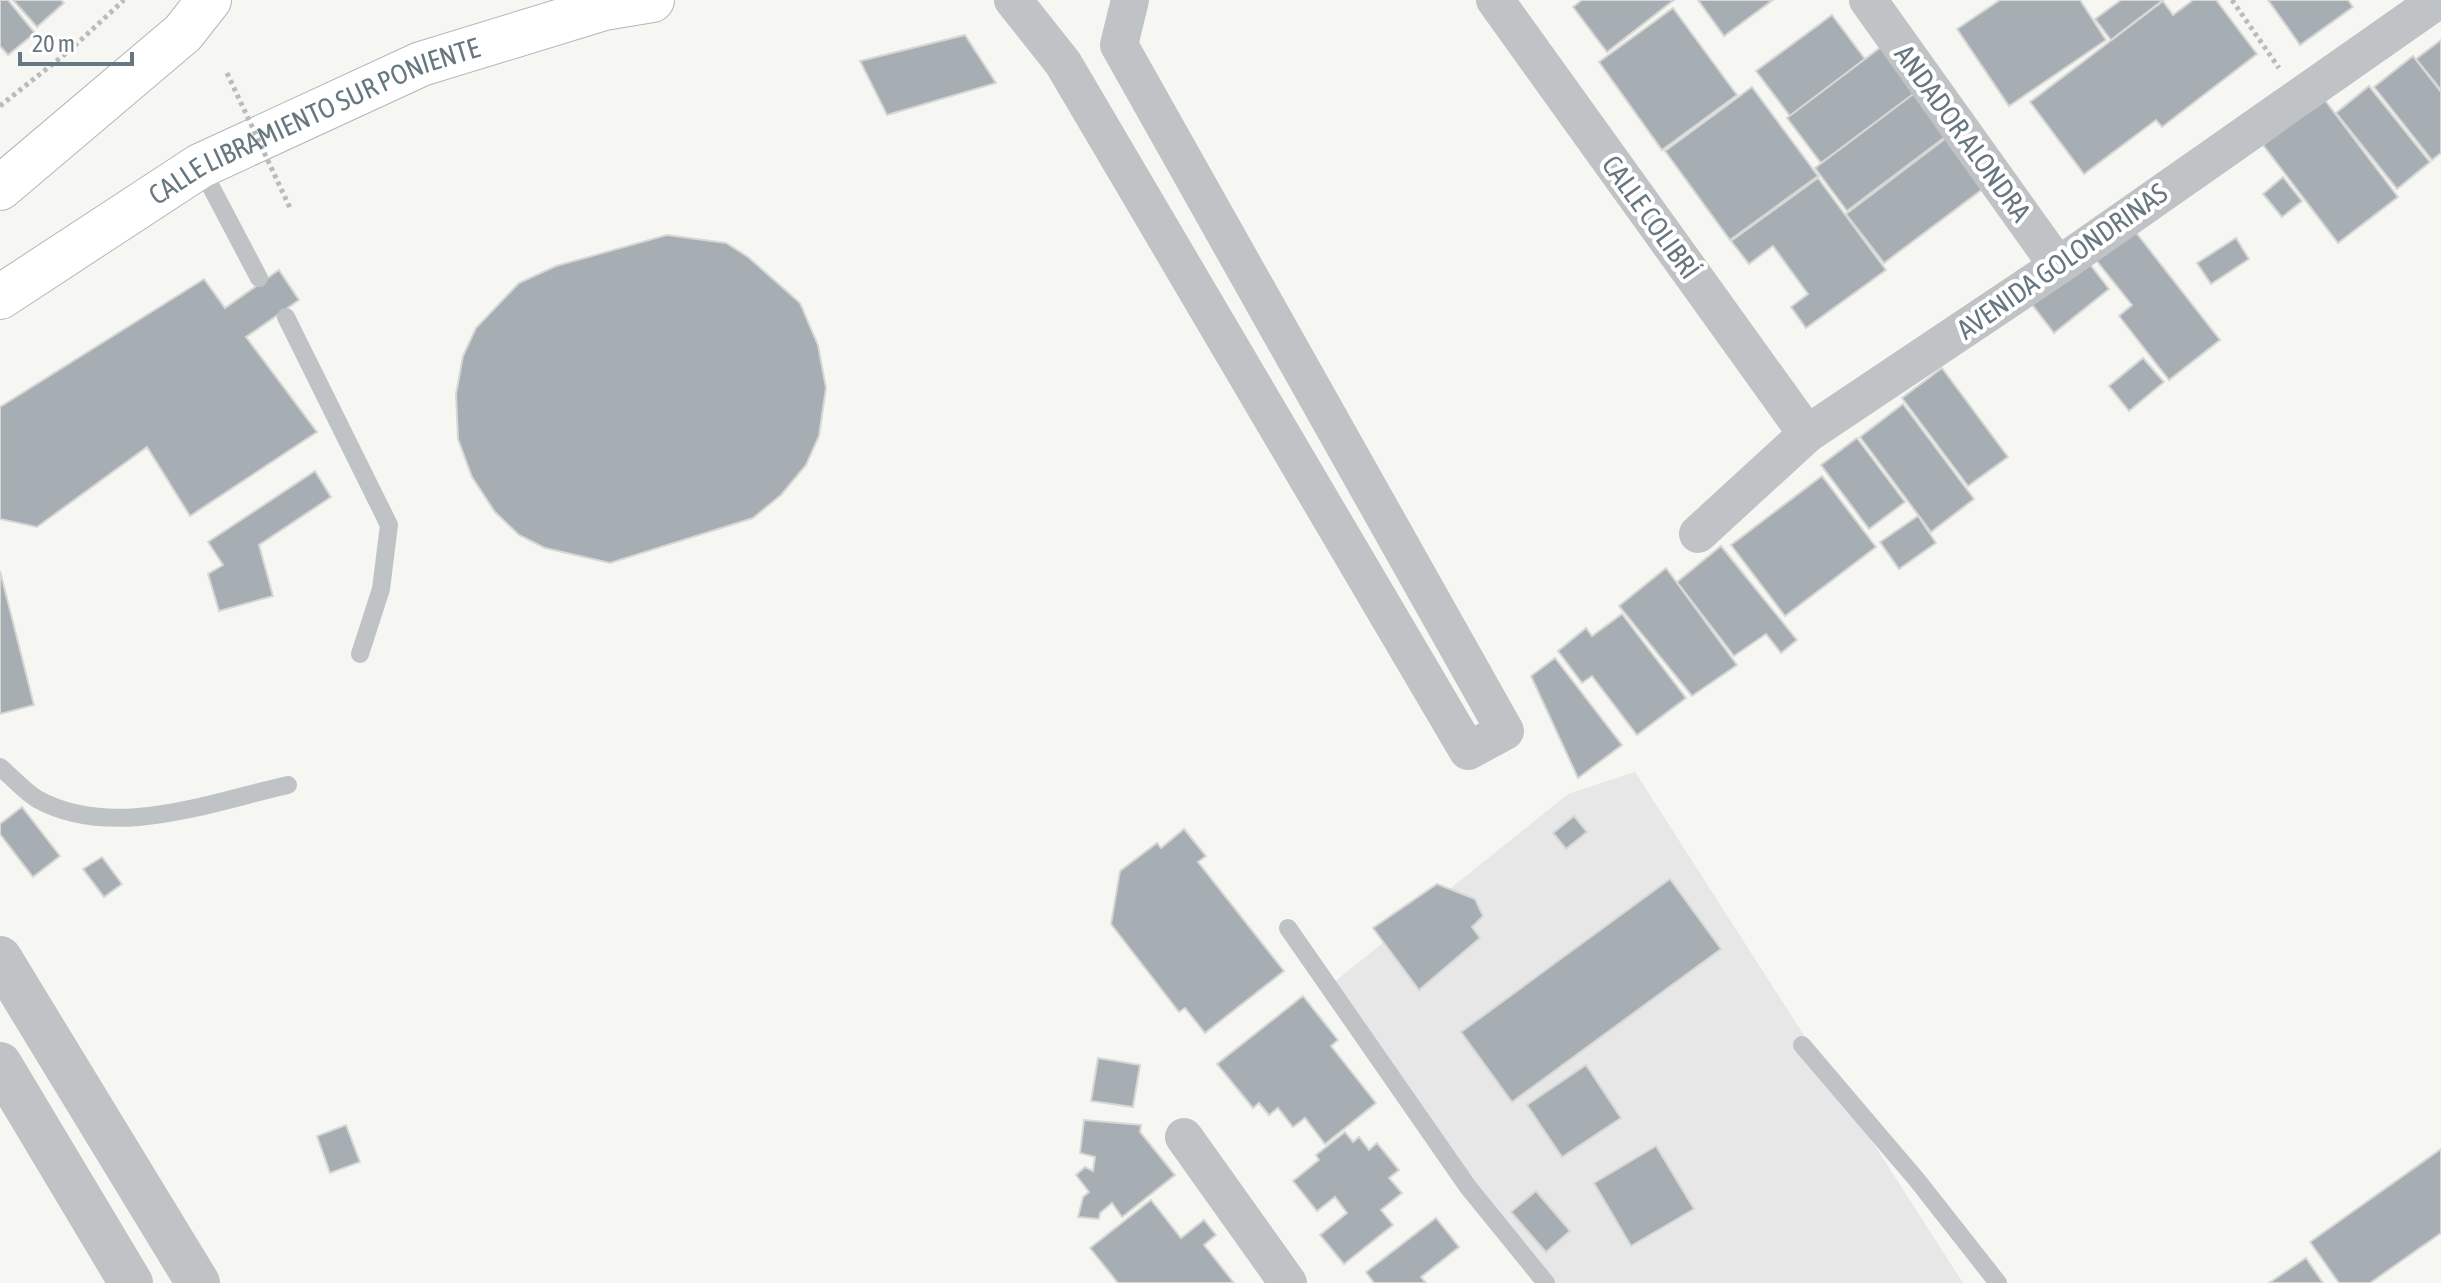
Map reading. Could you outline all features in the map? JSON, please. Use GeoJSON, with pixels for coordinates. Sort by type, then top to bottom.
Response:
{"type":"FeatureCollection","features":[{"type":"Feature","properties":{"kind":"main road"},"geometry":{"type":"LineString","coordinates":[[0,188],[183,33],[209,0]]}},
{"type":"Feature","properties":{"kind":"main road","name":"CALLE LIBRAMIENTO SUR PONIENTE"},"geometry":{"type":"LineString","coordinates":[[0,297],[200,166],[421,64],[604,8],[652,0]]}},
{"type":"Feature","properties":{"kind":"street"},"geometry":{"type":"LineString","coordinates":[[1013,0],[1063,63],[1468,751],[1505,731],[1119,45],[1130,0]]}},
{"type":"Feature","properties":{"kind":"street","name":"CALLE COLIBRÍ"},"geometry":{"type":"LineString","coordinates":[[1495,0],[1807,434]]}},
{"type":"Feature","properties":{"kind":"street","name":"ANDADOR ALONDRA"},"geometry":{"type":"LineString","coordinates":[[1868,0],[2058,266]]}},
{"type":"Feature","properties":{"kind":"street","name":"AVENIDA GOLONDRINAS"},"geometry":{"type":"LineString","coordinates":[[1698,534],[1807,434],[2058,266],[2298,95],[2438,0]]}},
{"type":"Feature","properties":{"kind":"street"},"geometry":{"type":"LineString","coordinates":[[1293,453],[1333,426]]}},
{"type":"Feature","properties":{"kind":"street"},"geometry":{"type":"LineString","coordinates":[[0,958],[198,1283]]}},
{"type":"Feature","properties":{"kind":"street"},"geometry":{"type":"LineString","coordinates":[[0,1064],[131,1283]]}},
{"type":"Feature","properties":{"kind":"street"},"geometry":{"type":"LineString","coordinates":[[1184,1137],[1288,1283]]}},
{"type":"Feature","properties":{"kind":"lane"},"geometry":{"type":"LineString","coordinates":[[200,166],[259,278]]}},
{"type":"Feature","properties":{"kind":"lane"},"geometry":{"type":"LineString","coordinates":[[286,317],[389,525],[381,589],[360,654]]}},
{"type":"Feature","properties":{"kind":"lane"},"geometry":{"type":"LineString","coordinates":[[0,767],[35,798],[57,808],[109,818],[139,817],[288,785]]}},
{"type":"Feature","properties":{"kind":"lane"},"geometry":{"type":"LineString","coordinates":[[1288,928],[1468,1187],[1546,1283]]}},
{"type":"Feature","properties":{"kind":"lane"},"geometry":{"type":"LineString","coordinates":[[1802,1045],[1917,1180],[1998,1283]]}},
{"type":"Feature","properties":{"kind":"path"},"geometry":{"type":"LineString","coordinates":[[0,106],[69,51],[124,0]]}},
{"type":"Feature","properties":{"kind":"path"},"geometry":{"type":"LineString","coordinates":[[2232,0],[2298,95]]}},
{"type":"Feature","properties":{"kind":"path"},"geometry":{"type":"LineString","coordinates":[[227,73],[291,210]]}},
{"type":"Feature","properties":{"kind":"shaded area"},"geometry":{"type":"Polygon","coordinates":[[[1635,772],[1963,1283],[1540,1283],[1328,987],[1568,794],[1635,772]]]}},
{"type":"Feature","properties":{"kind":"building"},"geometry":{"type":"Polygon","coordinates":[[[0,0],[8,0],[35,33],[8,55],[0,46],[0,0]]]}},
{"type":"Feature","properties":{"kind":"building"},"geometry":{"type":"Polygon","coordinates":[[[13,0],[61,0],[64,3],[37,27],[13,0]]]}},
{"type":"Feature","properties":{"kind":"building"},"geometry":{"type":"Polygon","coordinates":[[[1582,0],[1674,0],[1607,52],[1573,7],[1582,0]]]}},
{"type":"Feature","properties":{"kind":"building"},"geometry":{"type":"Polygon","coordinates":[[[1698,0],[1773,0],[1724,36],[1698,0]]]}},
{"type":"Feature","properties":{"kind":"building"},"geometry":{"type":"Polygon","coordinates":[[[2000,0],[2080,0],[2106,40],[2009,106],[1957,29],[2000,0]]]}},
{"type":"Feature","properties":{"kind":"building"},"geometry":{"type":"Polygon","coordinates":[[[2121,0],[2163,0],[2111,40],[2095,19],[2121,0]]]}},
{"type":"Feature","properties":{"kind":"building"},"geometry":{"type":"Polygon","coordinates":[[[2193,0],[2216,0],[2257,54],[2162,127],[2156,120],[2084,174],[2030,102],[2163,1],[2173,15],[2193,0]]]}},
{"type":"Feature","properties":{"kind":"building"},"geometry":{"type":"Polygon","coordinates":[[[2268,0],[2348,0],[2353,7],[2300,45],[2268,0]]]}},
{"type":"Feature","properties":{"kind":"building"},"geometry":{"type":"Polygon","coordinates":[[[1673,8],[1737,95],[1662,150],[1599,62],[1673,8]]]}},
{"type":"Feature","properties":{"kind":"building"},"geometry":{"type":"Polygon","coordinates":[[[1832,15],[1865,59],[1790,116],[1756,71],[1832,15]]]}},
{"type":"Feature","properties":{"kind":"building"},"geometry":{"type":"Polygon","coordinates":[[[965,35],[996,83],[887,115],[860,61],[965,35]]]}},
{"type":"Feature","properties":{"kind":"building"},"geometry":{"type":"Polygon","coordinates":[[[2441,40],[2441,90],[2416,59],[2441,40]]]}},
{"type":"Feature","properties":{"kind":"building"},"geometry":{"type":"Polygon","coordinates":[[[1881,47],[1915,93],[1821,163],[1787,118],[1881,47]]]}},
{"type":"Feature","properties":{"kind":"building"},"geometry":{"type":"Polygon","coordinates":[[[2413,56],[2441,92],[2441,153],[2432,160],[2374,87],[2413,56]]]}},
{"type":"Feature","properties":{"kind":"building"},"geometry":{"type":"Polygon","coordinates":[[[2369,86],[2430,162],[2397,189],[2336,113],[2369,86]]]}},
{"type":"Feature","properties":{"kind":"building"},"geometry":{"type":"Polygon","coordinates":[[[1752,87],[1818,176],[1730,240],[1665,151],[1752,87]]]}},
{"type":"Feature","properties":{"kind":"building"},"geometry":{"type":"Polygon","coordinates":[[[1920,89],[1945,137],[1847,211],[1815,168],[1920,89]]]}},
{"type":"Feature","properties":{"kind":"building"},"geometry":{"type":"Polygon","coordinates":[[[2324,99],[2398,197],[2338,243],[2263,145],[2324,99]]]}},
{"type":"Feature","properties":{"kind":"building"},"geometry":{"type":"Polygon","coordinates":[[[1950,135],[1988,185],[1884,263],[1846,214],[1950,135]]]}},
{"type":"Feature","properties":{"kind":"building"},"geometry":{"type":"Polygon","coordinates":[[[2283,177],[2302,201],[2282,217],[2263,194],[2283,177]]]}},
{"type":"Feature","properties":{"kind":"building"},"geometry":{"type":"Polygon","coordinates":[[[1818,178],[1886,270],[1806,328],[1791,307],[1808,294],[1773,246],[1749,264],[1731,241],[1818,178]]]}},
{"type":"Feature","properties":{"kind":"building"},"geometry":{"type":"Polygon","coordinates":[[[2134,230],[2220,340],[2169,380],[2119,316],[2132,305],[2096,260],[2134,230]]]}},
{"type":"Feature","properties":{"kind":"building"},"geometry":{"type":"Polygon","coordinates":[[[667,235],[726,243],[748,257],[800,303],[818,345],[826,388],[819,436],[806,465],[781,495],[753,518],[610,563],[545,548],[519,535],[495,512],[472,477],[458,439],[456,394],[463,356],[476,328],[519,283],[556,266],[667,235]]]}},
{"type":"Feature","properties":{"kind":"building"},"geometry":{"type":"Polygon","coordinates":[[[2236,238],[2249,259],[2211,284],[2197,263],[2236,238]]]}},
{"type":"Feature","properties":{"kind":"building"},"geometry":{"type":"Polygon","coordinates":[[[2086,259],[2109,289],[2054,333],[2030,302],[2086,259]]]}},
{"type":"Feature","properties":{"kind":"building"},"geometry":{"type":"Polygon","coordinates":[[[279,270],[299,300],[246,337],[317,432],[190,516],[147,447],[37,527],[0,519],[0,407],[204,279],[225,308],[279,270]]]}},
{"type":"Feature","properties":{"kind":"building"},"geometry":{"type":"Polygon","coordinates":[[[2143,358],[2164,382],[2129,411],[2109,386],[2143,358]]]}},
{"type":"Feature","properties":{"kind":"building"},"geometry":{"type":"Polygon","coordinates":[[[1942,368],[2008,457],[1968,486],[1902,398],[1942,368]]]}},
{"type":"Feature","properties":{"kind":"building"},"geometry":{"type":"Polygon","coordinates":[[[1903,404],[1974,499],[1931,532],[1860,437],[1903,404]]]}},
{"type":"Feature","properties":{"kind":"building"},"geometry":{"type":"Polygon","coordinates":[[[1857,438],[1905,502],[1869,529],[1821,465],[1857,438]]]}},
{"type":"Feature","properties":{"kind":"building"},"geometry":{"type":"Polygon","coordinates":[[[315,471],[331,497],[259,545],[273,596],[219,611],[208,574],[223,565],[208,542],[315,471]]]}},
{"type":"Feature","properties":{"kind":"building"},"geometry":{"type":"Polygon","coordinates":[[[1822,476],[1876,547],[1785,616],[1731,545],[1822,476]]]}},
{"type":"Feature","properties":{"kind":"building"},"geometry":{"type":"Polygon","coordinates":[[[1918,516],[1936,543],[1899,569],[1880,542],[1918,516]]]}},
{"type":"Feature","properties":{"kind":"building"},"geometry":{"type":"Polygon","coordinates":[[[1721,546],[1797,640],[1781,653],[1766,634],[1734,656],[1677,582],[1721,546]]]}},
{"type":"Feature","properties":{"kind":"building"},"geometry":{"type":"Polygon","coordinates":[[[1666,568],[1737,665],[1692,696],[1619,606],[1666,568]]]}},
{"type":"Feature","properties":{"kind":"building"},"geometry":{"type":"Polygon","coordinates":[[[0,571],[34,705],[0,714],[0,571]]]}},
{"type":"Feature","properties":{"kind":"building"},"geometry":{"type":"Polygon","coordinates":[[[1622,614],[1686,698],[1637,735],[1592,676],[1582,683],[1558,651],[1586,628],[1592,636],[1622,614]]]}},
{"type":"Feature","properties":{"kind":"building"},"geometry":{"type":"Polygon","coordinates":[[[1555,658],[1622,745],[1578,778],[1531,676],[1555,658]]]}},
{"type":"Feature","properties":{"kind":"building"},"geometry":{"type":"Polygon","coordinates":[[[22,807],[60,856],[33,877],[0,834],[0,824],[22,807]]]}},
{"type":"Feature","properties":{"kind":"building"},"geometry":{"type":"Polygon","coordinates":[[[1574,816],[1587,832],[1566,849],[1553,833],[1574,816]]]}},
{"type":"Feature","properties":{"kind":"building"},"geometry":{"type":"Polygon","coordinates":[[[1184,829],[1206,856],[1198,862],[1284,971],[1205,1033],[1185,1008],[1179,1012],[1111,924],[1120,871],[1157,843],[1161,848],[1184,829]]]}},
{"type":"Feature","properties":{"kind":"building"},"geometry":{"type":"Polygon","coordinates":[[[102,857],[122,884],[104,897],[83,869],[102,857]]]}},
{"type":"Feature","properties":{"kind":"building"},"geometry":{"type":"Polygon","coordinates":[[[1670,879],[1721,949],[1512,1102],[1461,1032],[1670,879]]]}},
{"type":"Feature","properties":{"kind":"building"},"geometry":{"type":"Polygon","coordinates":[[[1437,884],[1475,899],[1483,916],[1472,927],[1480,938],[1419,990],[1373,928],[1437,884]]]}},
{"type":"Feature","properties":{"kind":"building"},"geometry":{"type":"Polygon","coordinates":[[[1303,996],[1338,1040],[1331,1046],[1376,1103],[1325,1144],[1305,1118],[1293,1127],[1278,1108],[1269,1115],[1259,1103],[1253,1108],[1217,1064],[1303,996]]]}},
{"type":"Feature","properties":{"kind":"building"},"geometry":{"type":"Polygon","coordinates":[[[1098,1058],[1140,1065],[1133,1107],[1091,1101],[1098,1058]]]}},
{"type":"Feature","properties":{"kind":"building"},"geometry":{"type":"Polygon","coordinates":[[[1586,1065],[1621,1118],[1562,1157],[1527,1105],[1586,1065]]]}},
{"type":"Feature","properties":{"kind":"building"},"geometry":{"type":"Polygon","coordinates":[[[1084,1120],[1141,1125],[1140,1132],[1175,1175],[1122,1217],[1112,1203],[1100,1213],[1099,1219],[1078,1217],[1083,1197],[1089,1192],[1076,1175],[1085,1167],[1093,1171],[1095,1157],[1080,1153],[1084,1120]]]}},
{"type":"Feature","properties":{"kind":"building"},"geometry":{"type":"Polygon","coordinates":[[[346,1125],[360,1162],[330,1173],[317,1136],[346,1125]]]}},
{"type":"Feature","properties":{"kind":"building"},"geometry":{"type":"Polygon","coordinates":[[[1345,1132],[1353,1142],[1359,1137],[1369,1150],[1377,1143],[1399,1170],[1389,1178],[1402,1193],[1381,1210],[1393,1225],[1344,1264],[1320,1235],[1347,1213],[1335,1197],[1317,1211],[1293,1181],[1319,1160],[1316,1155],[1345,1132]]]}},
{"type":"Feature","properties":{"kind":"building"},"geometry":{"type":"Polygon","coordinates":[[[1656,1146],[1694,1209],[1631,1246],[1594,1183],[1656,1146]]]}},
{"type":"Feature","properties":{"kind":"building"},"geometry":{"type":"Polygon","coordinates":[[[2441,1149],[2441,1233],[2370,1283],[2339,1283],[2310,1242],[2441,1149]]]}},
{"type":"Feature","properties":{"kind":"building"},"geometry":{"type":"Polygon","coordinates":[[[1536,1191],[1570,1231],[1546,1252],[1511,1212],[1536,1191]]]}},
{"type":"Feature","properties":{"kind":"building"},"geometry":{"type":"Polygon","coordinates":[[[1151,1200],[1181,1238],[1204,1220],[1216,1235],[1204,1245],[1234,1283],[1118,1283],[1090,1248],[1151,1200]]]}},
{"type":"Feature","properties":{"kind":"building"},"geometry":{"type":"Polygon","coordinates":[[[1436,1218],[1459,1247],[1421,1277],[1426,1283],[1374,1283],[1366,1272],[1436,1218]]]}},
{"type":"Feature","properties":{"kind":"building"},"geometry":{"type":"Polygon","coordinates":[[[2306,1258],[2323,1283],[2269,1283],[2306,1258]]]}}]}
